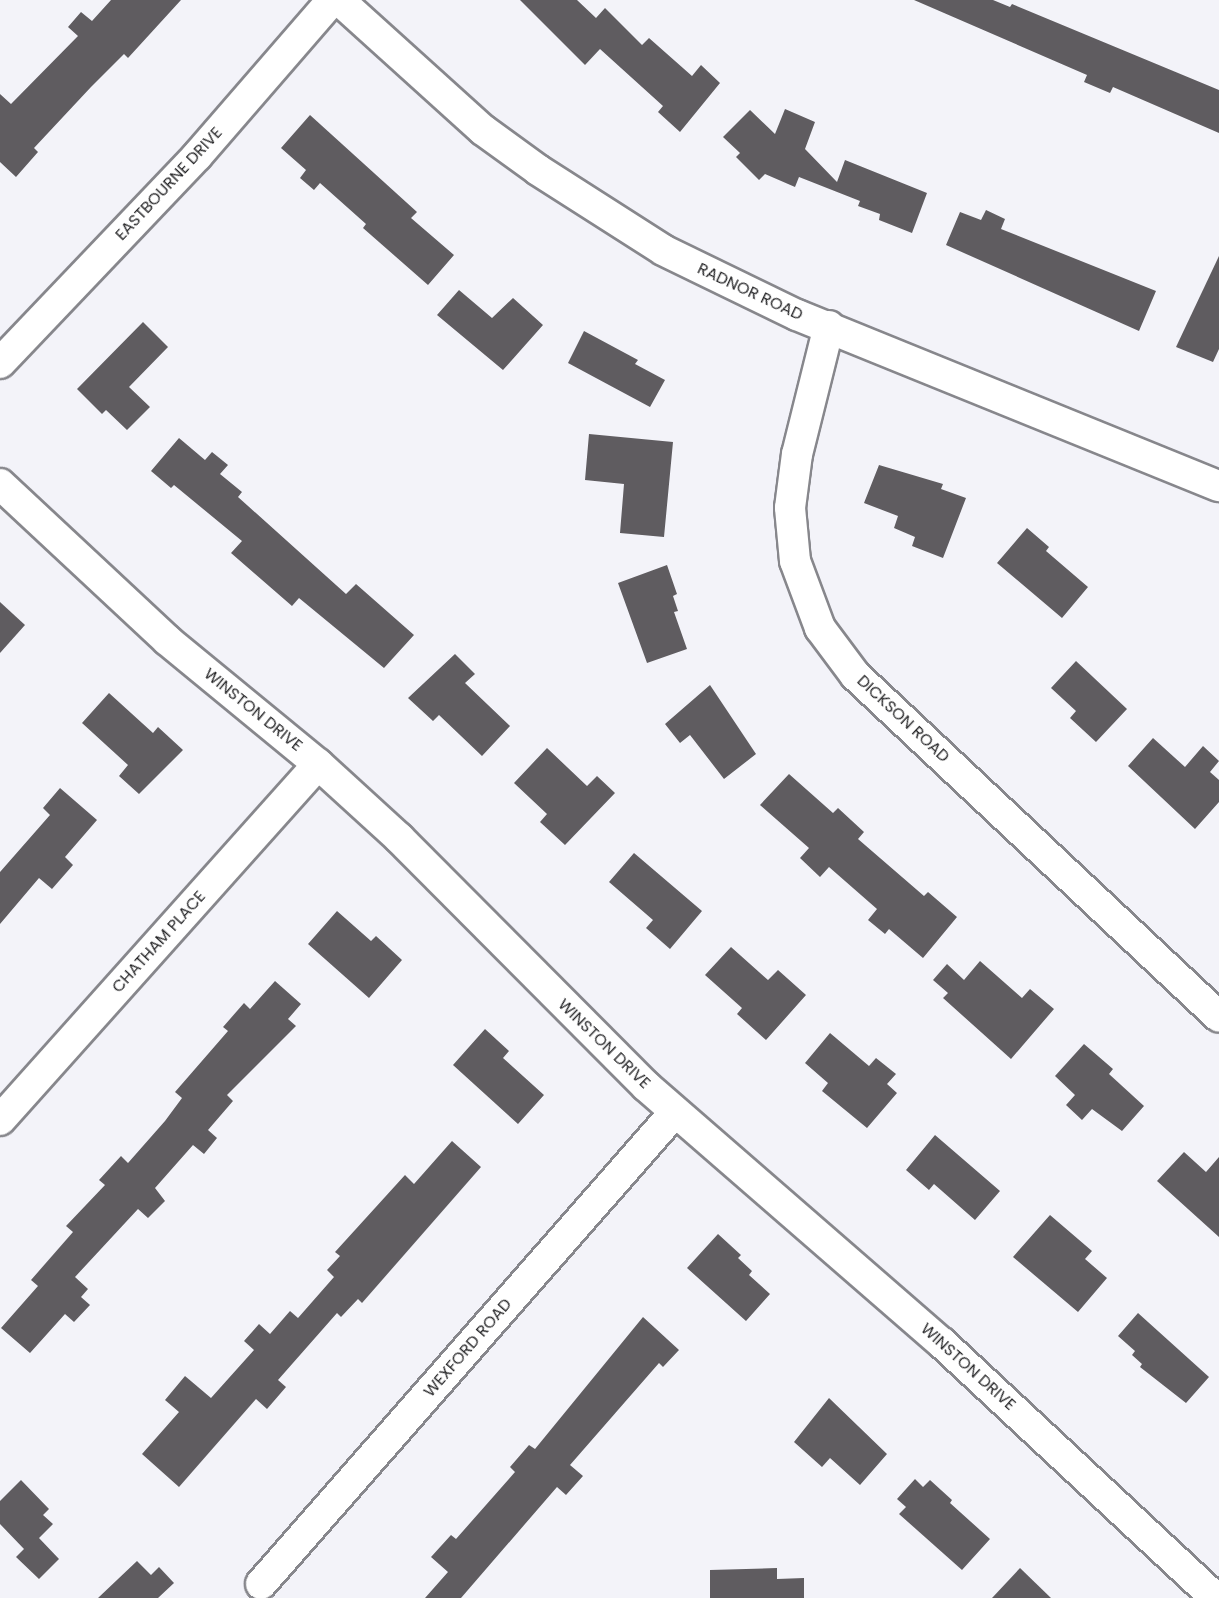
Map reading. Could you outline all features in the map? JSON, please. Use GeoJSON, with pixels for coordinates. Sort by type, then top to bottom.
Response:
{"type":"FeatureCollection","features":[{"type":"Feature","properties":{"kind":"street","name":"EASTBOURNE DRIVE"},"geometry":{"type":"LineString","coordinates":[[0,363],[197,156],[332,0]]}},
{"type":"Feature","properties":{"kind":"street","name":"RADNOR ROAD"},"geometry":{"type":"LineString","coordinates":[[339,0],[456,108],[538,170],[663,250],[755,296],[1219,486]]}},
{"type":"Feature","properties":{"kind":"street","name":"DICKSON ROAD"},"geometry":{"type":"LineString","coordinates":[[829,326],[797,454],[790,508],[795,561],[820,627],[856,676],[1219,1017]]}},
{"type":"Feature","properties":{"kind":"street","name":"WINSTON DRIVE"},"geometry":{"type":"LineString","coordinates":[[0,484],[167,640],[318,764],[399,838],[675,1112],[942,1343],[1215,1598]]}},
{"type":"Feature","properties":{"kind":"street","name":"CHATHAM PLACE"},"geometry":{"type":"LineString","coordinates":[[0,1120],[318,764]]}},
{"type":"Feature","properties":{"kind":"street","name":"WEXFORD ROAD"},"geometry":{"type":"LineString","coordinates":[[261,1584],[675,1112]]}},
{"type":"Feature","properties":{"kind":"building"},"geometry":{"type":"Polygon","coordinates":[[[111,0],[181,0],[128,58],[124,54],[34,148],[38,152],[16,177],[0,162],[0,94],[11,104],[78,36],[68,27],[81,12],[92,21],[111,0]]]}},
{"type":"Feature","properties":{"kind":"building"},"geometry":{"type":"Polygon","coordinates":[[[520,0],[577,0],[596,18],[605,8],[642,45],[649,38],[692,76],[701,65],[720,83],[680,132],[658,112],[663,106],[600,49],[585,65],[520,0]]]}},
{"type":"Feature","properties":{"kind":"building"},"geometry":{"type":"Polygon","coordinates":[[[914,0],[993,0],[1010,7],[1012,4],[1219,90],[1219,133],[1113,87],[1110,93],[1084,82],[1087,75],[914,0]]]}},
{"type":"Feature","properties":{"kind":"building"},"geometry":{"type":"Polygon","coordinates":[[[785,109],[815,122],[805,149],[837,182],[845,160],[927,193],[912,233],[879,220],[880,214],[858,206],[860,201],[799,177],[795,187],[765,174],[759,180],[736,157],[740,153],[723,137],[750,110],[775,134],[785,109]]]}},
{"type":"Feature","properties":{"kind":"building"},"geometry":{"type":"Polygon","coordinates":[[[310,115],[417,212],[411,218],[454,255],[428,285],[363,228],[366,224],[320,183],[314,190],[300,178],[306,170],[281,148],[310,115]]]}},
{"type":"Feature","properties":{"kind":"building"},"geometry":{"type":"Polygon","coordinates":[[[986,210],[1005,219],[1001,229],[1156,291],[1139,331],[946,245],[960,212],[981,220],[986,210]]]}},
{"type":"Feature","properties":{"kind":"building"},"geometry":{"type":"Polygon","coordinates":[[[1219,256],[1219,349],[1213,362],[1176,347],[1219,256]]]}},
{"type":"Feature","properties":{"kind":"building"},"geometry":{"type":"Polygon","coordinates":[[[459,290],[492,318],[513,298],[543,325],[503,370],[437,315],[459,290]]]}},
{"type":"Feature","properties":{"kind":"building"},"geometry":{"type":"Polygon","coordinates":[[[143,322],[168,347],[129,387],[150,407],[127,430],[106,410],[102,414],[77,389],[143,322]]]}},
{"type":"Feature","properties":{"kind":"building"},"geometry":{"type":"Polygon","coordinates":[[[584,331],[638,360],[635,364],[665,380],[650,407],[568,363],[584,331]]]}},
{"type":"Feature","properties":{"kind":"building"},"geometry":{"type":"Polygon","coordinates":[[[589,434],[673,442],[664,537],[620,533],[624,484],[585,480],[589,434]]]}},
{"type":"Feature","properties":{"kind":"building"},"geometry":{"type":"Polygon","coordinates":[[[179,438],[205,460],[212,452],[228,465],[220,474],[242,492],[238,497],[346,594],[356,584],[414,635],[384,668],[299,598],[292,606],[231,553],[242,541],[174,485],[171,488],[151,471],[179,438]]]}},
{"type":"Feature","properties":{"kind":"building"},"geometry":{"type":"Polygon","coordinates":[[[879,465],[943,484],[941,489],[966,498],[943,558],[912,546],[915,537],[894,528],[898,516],[864,503],[879,465]]]}},
{"type":"Feature","properties":{"kind":"building"},"geometry":{"type":"Polygon","coordinates":[[[1027,528],[1049,547],[1046,551],[1088,587],[1062,618],[997,563],[1027,528]]]}},
{"type":"Feature","properties":{"kind":"building"},"geometry":{"type":"Polygon","coordinates":[[[667,565],[677,594],[673,596],[678,611],[674,612],[687,649],[647,663],[618,583],[667,565]]]}},
{"type":"Feature","properties":{"kind":"building"},"geometry":{"type":"Polygon","coordinates":[[[0,602],[25,625],[0,653],[0,602]]]}},
{"type":"Feature","properties":{"kind":"building"},"geometry":{"type":"Polygon","coordinates":[[[455,654],[475,674],[465,683],[510,726],[482,756],[439,715],[433,721],[408,698],[455,654]]]}},
{"type":"Feature","properties":{"kind":"building"},"geometry":{"type":"Polygon","coordinates":[[[1076,661],[1127,709],[1096,742],[1070,718],[1076,711],[1051,688],[1076,661]]]}},
{"type":"Feature","properties":{"kind":"building"},"geometry":{"type":"Polygon","coordinates":[[[710,685],[756,754],[724,779],[690,735],[680,743],[665,724],[710,685]]]}},
{"type":"Feature","properties":{"kind":"building"},"geometry":{"type":"Polygon","coordinates":[[[109,693],[153,733],[158,727],[183,750],[139,794],[119,776],[128,765],[82,723],[109,693]]]}},
{"type":"Feature","properties":{"kind":"building"},"geometry":{"type":"Polygon","coordinates":[[[1153,738],[1185,767],[1203,746],[1219,761],[1210,772],[1219,780],[1219,802],[1195,829],[1128,766],[1153,738]]]}},
{"type":"Feature","properties":{"kind":"building"},"geometry":{"type":"Polygon","coordinates":[[[547,748],[587,786],[597,776],[615,793],[565,845],[540,822],[547,814],[514,783],[547,748]]]}},
{"type":"Feature","properties":{"kind":"building"},"geometry":{"type":"Polygon","coordinates":[[[789,774],[833,813],[838,808],[864,832],[858,839],[924,896],[928,892],[957,917],[923,958],[889,929],[885,934],[868,920],[877,909],[829,867],[820,877],[800,858],[809,848],[760,805],[789,774]]]}},
{"type":"Feature","properties":{"kind":"building"},"geometry":{"type":"Polygon","coordinates":[[[60,788],[97,820],[65,857],[73,865],[52,889],[39,878],[0,924],[0,872],[50,815],[43,808],[60,788]]]}},
{"type":"Feature","properties":{"kind":"building"},"geometry":{"type":"Polygon","coordinates":[[[634,853],[702,911],[670,949],[646,928],[653,920],[609,882],[634,853]]]}},
{"type":"Feature","properties":{"kind":"building"},"geometry":{"type":"Polygon","coordinates":[[[337,911],[371,941],[376,936],[402,960],[369,998],[308,944],[337,911]]]}},
{"type":"Feature","properties":{"kind":"building"},"geometry":{"type":"Polygon","coordinates":[[[731,947],[768,980],[778,970],[806,995],[766,1040],[737,1014],[742,1008],[705,975],[731,947]]]}},
{"type":"Feature","properties":{"kind":"building"},"geometry":{"type":"Polygon","coordinates":[[[980,961],[1022,998],[1030,989],[1054,1009],[1011,1059],[943,998],[948,993],[933,980],[947,964],[964,980],[980,961]]]}},
{"type":"Feature","properties":{"kind":"building"},"geometry":{"type":"Polygon","coordinates":[[[275,981],[301,1004],[288,1019],[296,1026],[227,1095],[233,1101],[208,1130],[217,1138],[204,1154],[193,1145],[155,1188],[165,1201],[148,1218],[138,1209],[75,1277],[88,1289],[81,1297],[90,1305],[74,1322],[65,1314],[30,1353],[1,1328],[38,1286],[31,1280],[73,1232],[66,1226],[105,1185],[99,1180],[121,1156],[128,1163],[165,1121],[182,1098],[175,1092],[228,1031],[223,1027],[244,1003],[250,1009],[275,981]]]}},
{"type":"Feature","properties":{"kind":"building"},"geometry":{"type":"Polygon","coordinates":[[[485,1029],[509,1051],[503,1058],[544,1095],[518,1124],[453,1065],[485,1029]]]}},
{"type":"Feature","properties":{"kind":"building"},"geometry":{"type":"Polygon","coordinates":[[[830,1033],[869,1066],[876,1058],[896,1074],[887,1084],[897,1093],[867,1128],[822,1091],[828,1083],[805,1063],[830,1033]]]}},
{"type":"Feature","properties":{"kind":"building"},"geometry":{"type":"Polygon","coordinates":[[[1084,1044],[1113,1069],[1109,1074],[1144,1106],[1122,1131],[1092,1109],[1082,1120],[1066,1105],[1075,1095],[1055,1076],[1084,1044]]]}},
{"type":"Feature","properties":{"kind":"building"},"geometry":{"type":"Polygon","coordinates":[[[935,1135],[1000,1191],[975,1220],[934,1184],[929,1190],[906,1170],[935,1135]]]}},
{"type":"Feature","properties":{"kind":"building"},"geometry":{"type":"Polygon","coordinates":[[[452,1141],[481,1167],[362,1303],[358,1299],[341,1317],[337,1313],[278,1380],[286,1387],[267,1409],[256,1399],[179,1487],[142,1454],[179,1412],[165,1400],[185,1376],[211,1398],[254,1350],[244,1341],[259,1324],[270,1334],[290,1311],[298,1318],[334,1277],[327,1270],[340,1256],[335,1252],[405,1175],[414,1184],[452,1141]]]}},
{"type":"Feature","properties":{"kind":"building"},"geometry":{"type":"Polygon","coordinates":[[[1184,1152],[1206,1172],[1219,1157],[1219,1237],[1157,1181],[1184,1152]]]}},
{"type":"Feature","properties":{"kind":"building"},"geometry":{"type":"Polygon","coordinates":[[[1050,1215],[1092,1251],[1085,1259],[1107,1278],[1078,1312],[1013,1257],[1050,1215]]]}},
{"type":"Feature","properties":{"kind":"building"},"geometry":{"type":"Polygon","coordinates":[[[718,1234],[741,1255],[738,1258],[752,1271],[749,1275],[770,1294],[746,1321],[687,1268],[718,1234]]]}},
{"type":"Feature","properties":{"kind":"building"},"geometry":{"type":"Polygon","coordinates":[[[1138,1313],[1209,1377],[1186,1403],[1140,1367],[1142,1364],[1132,1355],[1135,1351],[1118,1336],[1138,1313]]]}},
{"type":"Feature","properties":{"kind":"building"},"geometry":{"type":"Polygon","coordinates":[[[643,1317],[679,1350],[663,1367],[659,1363],[570,1465],[583,1476],[566,1495],[557,1487],[461,1598],[425,1598],[448,1572],[431,1557],[451,1535],[456,1539],[515,1472],[510,1467],[529,1445],[535,1449],[643,1317]]]}},
{"type":"Feature","properties":{"kind":"building"},"geometry":{"type":"Polygon","coordinates":[[[829,1398],[887,1454],[860,1485],[830,1458],[822,1467],[794,1442],[829,1398]]]}},
{"type":"Feature","properties":{"kind":"building"},"geometry":{"type":"Polygon","coordinates":[[[915,1479],[923,1487],[930,1480],[952,1500],[950,1503],[990,1539],[962,1570],[899,1514],[906,1507],[897,1499],[915,1479]]]}},
{"type":"Feature","properties":{"kind":"building"},"geometry":{"type":"Polygon","coordinates":[[[21,1480],[49,1509],[43,1515],[53,1524],[39,1538],[59,1559],[39,1579],[16,1557],[24,1549],[0,1524],[0,1501],[21,1480]]]}},
{"type":"Feature","properties":{"kind":"building"},"geometry":{"type":"Polygon","coordinates":[[[137,1561],[151,1575],[159,1567],[174,1583],[158,1598],[98,1598],[137,1561]]]}},
{"type":"Feature","properties":{"kind":"building"},"geometry":{"type":"Polygon","coordinates":[[[777,1568],[777,1579],[804,1578],[804,1598],[710,1598],[710,1570],[777,1568]]]}},
{"type":"Feature","properties":{"kind":"building"},"geometry":{"type":"Polygon","coordinates":[[[1020,1568],[1051,1598],[992,1598],[1020,1568]]]}}]}
